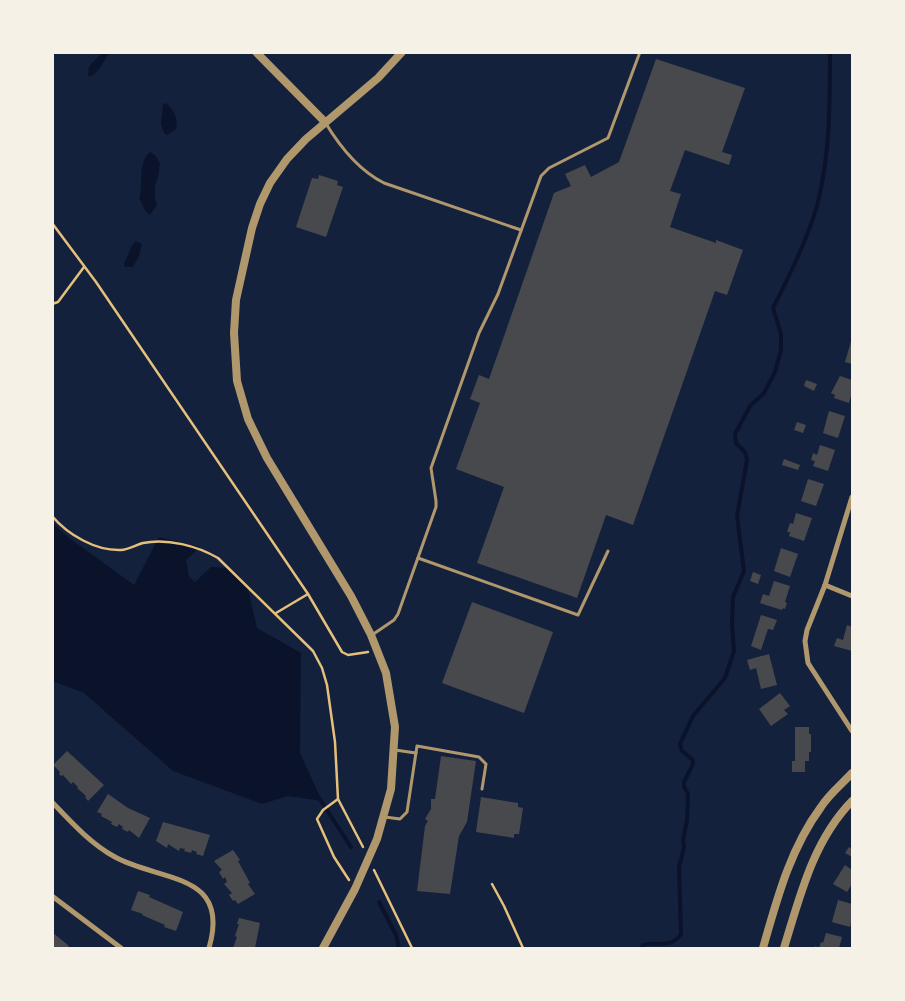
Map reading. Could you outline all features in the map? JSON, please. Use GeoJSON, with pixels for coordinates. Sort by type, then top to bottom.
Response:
{"type":"FeatureCollection","features":[{"type":"Feature","properties":{"kind":"street"},"geometry":{"type":"LineString","coordinates":[[256,52],[325,122]]}},
{"type":"Feature","properties":{"kind":"street"},"geometry":{"type":"LineString","coordinates":[[323,948],[369,860],[384,817],[391,789],[395,750],[395,727],[391,694],[386,673],[371,635],[351,596],[267,458],[248,419],[237,381],[234,333],[236,300],[252,228],[270,183],[287,159],[325,122],[371,84],[402,52]]}},
{"type":"Feature","properties":{"kind":"street"},"geometry":{"type":"LineString","coordinates":[[852,497],[825,585],[806,635],[808,663],[852,731]]}},
{"type":"Feature","properties":{"kind":"street"},"geometry":{"type":"LineString","coordinates":[[825,585],[852,596]]}},
{"type":"Feature","properties":{"kind":"street"},"geometry":{"type":"LineString","coordinates":[[763,948],[775,904],[803,834],[822,805],[852,773]]}},
{"type":"Feature","properties":{"kind":"street"},"geometry":{"type":"LineString","coordinates":[[784,948],[811,863],[828,832],[852,800]]}},
{"type":"Feature","properties":{"kind":"street"},"geometry":{"type":"LineString","coordinates":[[52,802],[90,840],[116,858],[186,882],[202,892],[209,903],[212,914],[212,938],[209,948]]}},
{"type":"Feature","properties":{"kind":"street"},"geometry":{"type":"LineString","coordinates":[[52,896],[121,948]]}},
{"type":"Feature","properties":{"kind":"lane"},"geometry":{"type":"LineString","coordinates":[[371,635],[394,620],[398,614],[436,507],[431,468],[479,333],[498,294],[538,182],[544,172],[608,138],[640,52]]}},
{"type":"Feature","properties":{"kind":"lane"},"geometry":{"type":"LineString","coordinates":[[325,122],[336,140],[360,168],[371,176],[384,183],[521,230]]}},
{"type":"Feature","properties":{"kind":"lane"},"geometry":{"type":"LineString","coordinates":[[418,558],[578,615],[608,550]]}},
{"type":"Feature","properties":{"kind":"lane"},"geometry":{"type":"LineString","coordinates":[[384,817],[400,820],[406,812],[417,746],[479,756],[486,764],[482,789]]}},
{"type":"Feature","properties":{"kind":"lane"},"geometry":{"type":"LineString","coordinates":[[395,750],[416,753]]}},
{"type":"Feature","properties":{"kind":"path"},"geometry":{"type":"LineString","coordinates":[[52,223],[308,594],[342,652],[348,655],[377,651]]}},
{"type":"Feature","properties":{"kind":"path"},"geometry":{"type":"LineString","coordinates":[[52,304],[58,302],[84,267]]}},
{"type":"Feature","properties":{"kind":"path"},"geometry":{"type":"LineString","coordinates":[[52,516],[58,523],[90,544],[105,548],[122,550],[145,543],[176,542],[207,552],[218,558],[313,651],[322,668],[327,685],[335,742],[338,799],[349,822],[360,837],[369,860],[412,948]]}},
{"type":"Feature","properties":{"kind":"path"},"geometry":{"type":"LineString","coordinates":[[276,613],[308,594]]}},
{"type":"Feature","properties":{"kind":"path"},"geometry":{"type":"LineString","coordinates":[[338,799],[323,810],[317,819],[334,857],[355,889]]}},
{"type":"Feature","properties":{"kind":"path"},"geometry":{"type":"LineString","coordinates":[[492,884],[523,948]]}},
{"type":"Feature","properties":{"kind":"water"},"geometry":{"type":"Polygon","coordinates":[[[99,53],[109,53],[98,70],[89,77],[89,66],[100,55],[99,53]]]}},
{"type":"Feature","properties":{"kind":"water"},"geometry":{"type":"Polygon","coordinates":[[[166,103],[173,112],[177,122],[176,129],[167,135],[164,133],[161,124],[163,104],[166,103]]]}},
{"type":"Feature","properties":{"kind":"water"},"geometry":{"type":"Polygon","coordinates":[[[150,152],[155,155],[160,163],[155,186],[157,205],[150,215],[146,212],[139,198],[142,167],[146,156],[150,152]]]}},
{"type":"Feature","properties":{"kind":"water"},"geometry":{"type":"Polygon","coordinates":[[[136,241],[142,244],[139,256],[133,267],[125,267],[124,264],[132,245],[136,241]]]}},
{"type":"Feature","properties":{"kind":"water"},"geometry":{"type":"Polygon","coordinates":[[[52,522],[64,534],[134,585],[159,537],[200,547],[186,560],[189,576],[195,582],[211,567],[228,568],[248,589],[257,628],[301,653],[300,753],[322,801],[288,796],[262,804],[173,771],[84,693],[53,681],[52,522]]]}},
{"type":"Feature","properties":{"kind":"building"},"geometry":{"type":"Polygon","coordinates":[[[656,59],[745,88],[722,152],[732,155],[729,165],[685,150],[670,191],[681,194],[670,227],[743,250],[727,295],[715,291],[633,525],[606,515],[577,598],[477,563],[504,487],[456,469],[480,403],[470,399],[479,375],[489,379],[554,193],[571,186],[565,174],[585,165],[591,177],[619,162],[656,59]]]}},
{"type":"Feature","properties":{"kind":"building"},"geometry":{"type":"Polygon","coordinates":[[[319,175],[338,181],[337,185],[343,187],[326,237],[296,227],[312,178],[318,179],[319,175]]]}},
{"type":"Feature","properties":{"kind":"building"},"geometry":{"type":"Polygon","coordinates":[[[852,338],[852,364],[845,362],[852,338]]]}},
{"type":"Feature","properties":{"kind":"building"},"geometry":{"type":"Polygon","coordinates":[[[840,376],[852,380],[852,392],[849,403],[834,398],[835,395],[831,393],[840,376]]]}},
{"type":"Feature","properties":{"kind":"building"},"geometry":{"type":"Polygon","coordinates":[[[806,380],[817,384],[814,391],[804,386],[806,380]]]}},
{"type":"Feature","properties":{"kind":"building"},"geometry":{"type":"Polygon","coordinates":[[[829,411],[845,416],[838,438],[823,433],[829,411]]]}},
{"type":"Feature","properties":{"kind":"building"},"geometry":{"type":"Polygon","coordinates":[[[797,422],[806,425],[803,433],[794,430],[797,422]]]}},
{"type":"Feature","properties":{"kind":"building"},"geometry":{"type":"Polygon","coordinates":[[[820,445],[835,450],[828,471],[813,466],[815,461],[811,460],[813,453],[817,455],[820,445]]]}},
{"type":"Feature","properties":{"kind":"building"},"geometry":{"type":"Polygon","coordinates":[[[784,459],[800,465],[798,470],[782,465],[784,459]]]}},
{"type":"Feature","properties":{"kind":"building"},"geometry":{"type":"Polygon","coordinates":[[[808,479],[824,484],[816,506],[801,501],[808,479]]]}},
{"type":"Feature","properties":{"kind":"building"},"geometry":{"type":"Polygon","coordinates":[[[796,513],[812,518],[804,541],[789,536],[790,532],[787,532],[790,523],[793,524],[796,513]]]}},
{"type":"Feature","properties":{"kind":"building"},"geometry":{"type":"Polygon","coordinates":[[[781,548],[798,554],[790,577],[774,571],[781,548]]]}},
{"type":"Feature","properties":{"kind":"building"},"geometry":{"type":"Polygon","coordinates":[[[753,572],[761,575],[758,584],[750,581],[753,572]]]}},
{"type":"Feature","properties":{"kind":"building"},"geometry":{"type":"Polygon","coordinates":[[[774,581],[790,586],[785,609],[783,608],[782,610],[760,603],[763,594],[769,596],[774,581]]]}},
{"type":"Feature","properties":{"kind":"building"},"geometry":{"type":"Polygon","coordinates":[[[472,602],[553,632],[524,713],[442,683],[472,602]]]}},
{"type":"Feature","properties":{"kind":"building"},"geometry":{"type":"Polygon","coordinates":[[[761,615],[777,620],[773,630],[768,629],[761,650],[751,646],[761,615]]]}},
{"type":"Feature","properties":{"kind":"building"},"geometry":{"type":"Polygon","coordinates":[[[847,625],[852,627],[852,651],[834,646],[837,638],[843,640],[847,625]]]}},
{"type":"Feature","properties":{"kind":"building"},"geometry":{"type":"Polygon","coordinates":[[[769,654],[777,685],[761,689],[756,668],[750,670],[747,660],[769,654]]]}},
{"type":"Feature","properties":{"kind":"building"},"geometry":{"type":"Polygon","coordinates":[[[780,693],[790,706],[784,710],[788,714],[771,726],[759,709],[780,693]]]}},
{"type":"Feature","properties":{"kind":"building"},"geometry":{"type":"Polygon","coordinates":[[[795,727],[809,727],[809,734],[811,734],[811,752],[809,752],[809,761],[805,761],[805,772],[792,772],[792,761],[795,761],[795,727]]]}},
{"type":"Feature","properties":{"kind":"building"},"geometry":{"type":"Polygon","coordinates":[[[67,751],[104,785],[88,801],[78,787],[73,782],[71,784],[63,775],[61,776],[60,772],[53,765],[67,751]]]}},
{"type":"Feature","properties":{"kind":"building"},"geometry":{"type":"Polygon","coordinates":[[[441,756],[476,761],[467,822],[459,836],[450,894],[417,891],[425,826],[428,821],[425,819],[431,809],[431,799],[435,799],[441,756]]]}},
{"type":"Feature","properties":{"kind":"building"},"geometry":{"type":"Polygon","coordinates":[[[108,794],[128,808],[150,818],[139,838],[129,830],[128,832],[122,829],[123,827],[119,824],[117,827],[111,824],[112,822],[97,812],[108,794]]]}},
{"type":"Feature","properties":{"kind":"building"},"geometry":{"type":"Polygon","coordinates":[[[481,797],[518,803],[518,807],[523,808],[519,834],[514,834],[514,838],[476,832],[481,797]]]}},
{"type":"Feature","properties":{"kind":"building"},"geometry":{"type":"Polygon","coordinates":[[[163,822],[210,835],[203,856],[196,854],[197,852],[192,850],[191,853],[180,848],[179,851],[168,844],[167,848],[156,841],[163,822]]]}},
{"type":"Feature","properties":{"kind":"building"},"geometry":{"type":"Polygon","coordinates":[[[849,847],[852,849],[852,857],[845,853],[849,847]]]}},
{"type":"Feature","properties":{"kind":"building"},"geometry":{"type":"Polygon","coordinates":[[[233,850],[240,860],[238,861],[250,883],[248,884],[255,894],[238,904],[229,895],[232,893],[224,884],[227,882],[225,877],[223,879],[219,872],[222,870],[214,861],[233,850]]]}},
{"type":"Feature","properties":{"kind":"building"},"geometry":{"type":"Polygon","coordinates":[[[845,865],[852,870],[852,884],[847,892],[833,884],[845,865]]]}},
{"type":"Feature","properties":{"kind":"building"},"geometry":{"type":"Polygon","coordinates":[[[138,891],[183,912],[176,931],[131,910],[138,891]]]}},
{"type":"Feature","properties":{"kind":"building"},"geometry":{"type":"Polygon","coordinates":[[[838,900],[852,904],[850,927],[832,922],[838,900]]]}},
{"type":"Feature","properties":{"kind":"building"},"geometry":{"type":"Polygon","coordinates":[[[239,918],[260,923],[255,948],[233,948],[237,937],[235,936],[239,918]]]}},
{"type":"Feature","properties":{"kind":"building"},"geometry":{"type":"Polygon","coordinates":[[[52,932],[69,946],[67,948],[52,948],[52,932]]]}},
{"type":"Feature","properties":{"kind":"building"},"geometry":{"type":"Polygon","coordinates":[[[826,933],[842,937],[839,948],[819,948],[821,942],[823,943],[826,933]]]}},
{"type":"Feature","properties":{"kind":"waterway"},"geometry":{"type":"LineString","coordinates":[[642,948],[643,945],[648,944],[668,943],[677,939],[681,934],[679,867],[684,848],[683,840],[687,820],[688,794],[684,787],[684,782],[693,764],[693,760],[682,751],[680,744],[693,716],[725,678],[734,651],[732,625],[733,597],[744,571],[737,516],[747,460],[745,452],[736,443],[735,434],[750,406],[764,393],[775,372],[781,350],[781,334],[773,308],[803,245],[817,206],[827,149],[830,52]]}},
{"type":"Feature","properties":{"kind":"waterway"},"geometry":{"type":"LineString","coordinates":[[319,798],[351,847]]}},
{"type":"Feature","properties":{"kind":"waterway"},"geometry":{"type":"LineString","coordinates":[[379,902],[396,935],[399,948]]}}]}
